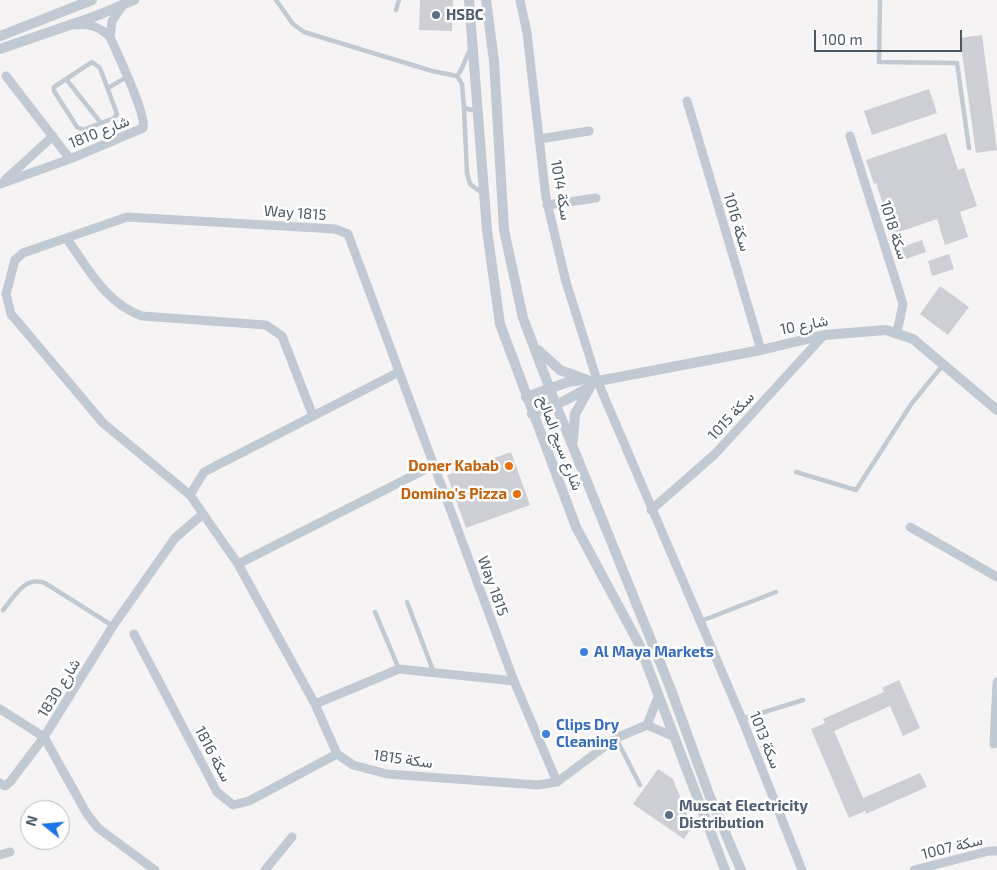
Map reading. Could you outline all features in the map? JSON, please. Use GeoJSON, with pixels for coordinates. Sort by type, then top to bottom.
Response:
{"type":"FeatureCollection","features":[{"type":"Feature","properties":{"kind":"street"},"geometry":{"type":"LineString","coordinates":[[0,36],[92,0]]}},
{"type":"Feature","properties":{"kind":"street"},"geometry":{"type":"LineString","coordinates":[[0,49],[72,25],[134,0]]}},
{"type":"Feature","properties":{"kind":"street","name":"شارع سيح المالح"},"geometry":{"type":"LineString","coordinates":[[469,0],[483,194],[500,324],[532,414],[576,527],[639,644],[672,736],[725,870]]}},
{"type":"Feature","properties":{"kind":"street","name":"شارع سيح المالح"},"geometry":{"type":"LineString","coordinates":[[486,0],[494,61],[504,230],[523,318],[549,388],[670,687],[710,798],[742,870]]}},
{"type":"Feature","properties":{"kind":"street","name":"سكة 1014"},"geometry":{"type":"LineString","coordinates":[[520,0],[527,33],[547,205],[591,382]]}},
{"type":"Feature","properties":{"kind":"street"},"geometry":{"type":"LineString","coordinates":[[110,37],[112,21],[123,5]]}},
{"type":"Feature","properties":{"kind":"street"},"geometry":{"type":"LineString","coordinates":[[72,25],[102,28],[110,37]]}},
{"type":"Feature","properties":{"kind":"street","name":"شارع 1810"},"geometry":{"type":"LineString","coordinates":[[0,183],[70,159],[143,128],[144,123],[110,37]]}},
{"type":"Feature","properties":{"kind":"street"},"geometry":{"type":"LineString","coordinates":[[6,76],[70,159]]}},
{"type":"Feature","properties":{"kind":"street","name":"سكة 1016"},"geometry":{"type":"LineString","coordinates":[[687,101],[761,350]]}},
{"type":"Feature","properties":{"kind":"street"},"geometry":{"type":"LineString","coordinates":[[539,139],[589,131]]}},
{"type":"Feature","properties":{"kind":"street"},"geometry":{"type":"LineString","coordinates":[[0,183],[53,136]]}},
{"type":"Feature","properties":{"kind":"street","name":"سكة 1018"},"geometry":{"type":"LineString","coordinates":[[850,136],[903,304],[897,332]]}},
{"type":"Feature","properties":{"kind":"street"},"geometry":{"type":"LineString","coordinates":[[547,205],[596,198]]}},
{"type":"Feature","properties":{"kind":"street","name":"Way 1815"},"geometry":{"type":"LineString","coordinates":[[238,564],[190,495],[103,423],[11,314],[6,294],[15,260],[23,253],[127,217],[325,228],[348,234],[514,681],[557,782]]}},
{"type":"Feature","properties":{"kind":"street"},"geometry":{"type":"LineString","coordinates":[[67,239],[103,289],[123,308],[142,316],[266,325],[275,329],[282,336],[313,416]]}},
{"type":"Feature","properties":{"kind":"street","name":"شارع 10"},"geometry":{"type":"LineString","coordinates":[[526,397],[576,380],[591,382],[761,350],[824,335],[886,330],[897,332],[913,339],[997,410]]}},
{"type":"Feature","properties":{"kind":"street","name":"سكة 1015"},"geometry":{"type":"LineString","coordinates":[[651,510],[715,454],[824,335]]}},
{"type":"Feature","properties":{"kind":"street"},"geometry":{"type":"LineString","coordinates":[[535,346],[560,370],[591,382]]}},
{"type":"Feature","properties":{"kind":"street"},"geometry":{"type":"LineString","coordinates":[[190,495],[204,472],[398,372]]}},
{"type":"Feature","properties":{"kind":"street"},"geometry":{"type":"LineString","coordinates":[[532,414],[556,405],[591,382]]}},
{"type":"Feature","properties":{"kind":"street"},"geometry":{"type":"LineString","coordinates":[[574,449],[575,414],[591,382]]}},
{"type":"Feature","properties":{"kind":"street","name":"سكة 1013"},"geometry":{"type":"LineString","coordinates":[[591,382],[700,621],[802,870]]}},
{"type":"Feature","properties":{"kind":"street"},"geometry":{"type":"LineString","coordinates":[[337,754],[316,704],[238,564],[434,465]]}},
{"type":"Feature","properties":{"kind":"street","name":"1830 شارع"},"geometry":{"type":"LineString","coordinates":[[155,870],[98,828],[86,814],[44,737],[113,626],[175,538],[203,514]]}},
{"type":"Feature","properties":{"kind":"street"},"geometry":{"type":"LineString","coordinates":[[910,527],[997,577]]}},
{"type":"Feature","properties":{"kind":"street","name":"سكة 1816"},"geometry":{"type":"LineString","coordinates":[[134,634],[217,792],[233,805],[250,801],[337,754]]}},
{"type":"Feature","properties":{"kind":"street"},"geometry":{"type":"LineString","coordinates":[[316,704],[399,669],[514,681]]}},
{"type":"Feature","properties":{"kind":"street"},"geometry":{"type":"LineString","coordinates":[[994,744],[997,682]]}},
{"type":"Feature","properties":{"kind":"street"},"geometry":{"type":"LineString","coordinates":[[557,782],[616,738],[647,725],[658,697]]}},
{"type":"Feature","properties":{"kind":"street"},"geometry":{"type":"LineString","coordinates":[[0,709],[44,737],[10,782],[5,786],[0,783]]}},
{"type":"Feature","properties":{"kind":"street"},"geometry":{"type":"LineString","coordinates":[[647,725],[672,736]]}},
{"type":"Feature","properties":{"kind":"street","name":"سكة 1815"},"geometry":{"type":"LineString","coordinates":[[337,754],[353,764],[388,774],[514,785],[557,782]]}},
{"type":"Feature","properties":{"kind":"street"},"geometry":{"type":"LineString","coordinates":[[264,870],[292,837]]}},
{"type":"Feature","properties":{"kind":"street","name":"سكة 1007"},"geometry":{"type":"LineString","coordinates":[[914,870],[989,851],[997,851]]}},
{"type":"Feature","properties":{"kind":"street"},"geometry":{"type":"LineString","coordinates":[[0,855],[10,852]]}},
{"type":"Feature","properties":{"kind":"lane"},"geometry":{"type":"LineString","coordinates":[[276,0],[293,24],[304,32],[432,71],[457,76],[462,84],[467,173],[470,184],[483,194]]}},
{"type":"Feature","properties":{"kind":"lane"},"geometry":{"type":"LineString","coordinates":[[396,10],[399,0]]}},
{"type":"Feature","properties":{"kind":"lane"},"geometry":{"type":"LineString","coordinates":[[880,0],[879,62],[957,63],[969,148]]}},
{"type":"Feature","properties":{"kind":"lane"},"geometry":{"type":"LineString","coordinates":[[457,76],[462,70],[464,60],[472,48]]}},
{"type":"Feature","properties":{"kind":"lane"},"geometry":{"type":"LineString","coordinates":[[92,62],[100,68],[117,114],[114,118],[86,130],[77,126],[54,91],[54,87],[66,79],[92,62]]}},
{"type":"Feature","properties":{"kind":"lane"},"geometry":{"type":"LineString","coordinates":[[108,88],[127,77]]}},
{"type":"Feature","properties":{"kind":"lane"},"geometry":{"type":"LineString","coordinates":[[66,79],[101,123]]}},
{"type":"Feature","properties":{"kind":"lane"},"geometry":{"type":"LineString","coordinates":[[464,108],[476,111]]}},
{"type":"Feature","properties":{"kind":"lane"},"geometry":{"type":"LineString","coordinates":[[796,472],[856,490],[912,403],[943,364]]}},
{"type":"Feature","properties":{"kind":"lane"},"geometry":{"type":"LineString","coordinates":[[3,610],[26,584],[38,580],[113,626]]}},
{"type":"Feature","properties":{"kind":"lane"},"geometry":{"type":"LineString","coordinates":[[700,621],[776,592]]}},
{"type":"Feature","properties":{"kind":"lane"},"geometry":{"type":"LineString","coordinates":[[407,602],[434,673]]}},
{"type":"Feature","properties":{"kind":"lane"},"geometry":{"type":"LineString","coordinates":[[375,612],[399,669]]}},
{"type":"Feature","properties":{"kind":"lane"},"geometry":{"type":"LineString","coordinates":[[742,720],[804,700]]}},
{"type":"Feature","properties":{"kind":"lane"},"geometry":{"type":"LineString","coordinates":[[616,738],[640,785]]}},
{"type":"Feature","properties":{"kind":"building","name":"HSBC"},"geometry":{"type":"Polygon","coordinates":[[[420,0],[453,0],[452,31],[419,30],[420,0]]]}},
{"type":"Feature","properties":{"kind":"building"},"geometry":{"type":"Polygon","coordinates":[[[982,35],[997,150],[976,153],[960,38],[982,35]]]}},
{"type":"Feature","properties":{"kind":"building"},"geometry":{"type":"Polygon","coordinates":[[[929,89],[937,113],[872,135],[864,111],[929,89]]]}},
{"type":"Feature","properties":{"kind":"building"},"geometry":{"type":"Polygon","coordinates":[[[946,133],[958,170],[964,168],[977,206],[960,212],[968,237],[945,245],[937,219],[893,234],[876,183],[874,184],[866,160],[946,133]]]}},
{"type":"Feature","properties":{"kind":"building"},"geometry":{"type":"Polygon","coordinates":[[[922,240],[926,252],[903,260],[899,248],[922,240]]]}},
{"type":"Feature","properties":{"kind":"building"},"geometry":{"type":"Polygon","coordinates":[[[949,254],[954,269],[932,276],[928,261],[949,254]]]}},
{"type":"Feature","properties":{"kind":"building"},"geometry":{"type":"Polygon","coordinates":[[[940,286],[969,307],[948,335],[920,314],[940,286]]]}},
{"type":"Feature","properties":{"kind":"building"},"geometry":{"type":"Polygon","coordinates":[[[511,452],[530,505],[466,528],[447,475],[511,452]]]}},
{"type":"Feature","properties":{"kind":"building"},"geometry":{"type":"Polygon","coordinates":[[[899,680],[920,728],[903,736],[890,706],[834,731],[863,798],[920,773],[927,787],[866,814],[865,811],[849,818],[811,729],[825,723],[823,719],[884,692],[882,688],[899,680]]]}},
{"type":"Feature","properties":{"kind":"building","name":"Muscat Electricity Distribution"},"geometry":{"type":"Polygon","coordinates":[[[658,769],[673,779],[692,827],[684,839],[633,804],[658,769]]]}},
{"type":"Feature","properties":{"kind":"place","name":"HSBC"},"geometry":{"type":"Point","coordinates":[436,15]}},
{"type":"Feature","properties":{"kind":"place","name":"Doner Kabab"},"geometry":{"type":"Point","coordinates":[509,466]}},
{"type":"Feature","properties":{"kind":"place","name":"Domino's Pizza"},"geometry":{"type":"Point","coordinates":[517,494]}},
{"type":"Feature","properties":{"kind":"place","name":"Al Maya Markets"},"geometry":{"type":"Point","coordinates":[584,652]}},
{"type":"Feature","properties":{"kind":"place","name":"Clips Dry Cleaning"},"geometry":{"type":"Point","coordinates":[546,734]}},
{"type":"Feature","properties":{"kind":"place","name":"Muscat Electricity Distribution"},"geometry":{"type":"Point","coordinates":[669,815]}}]}
